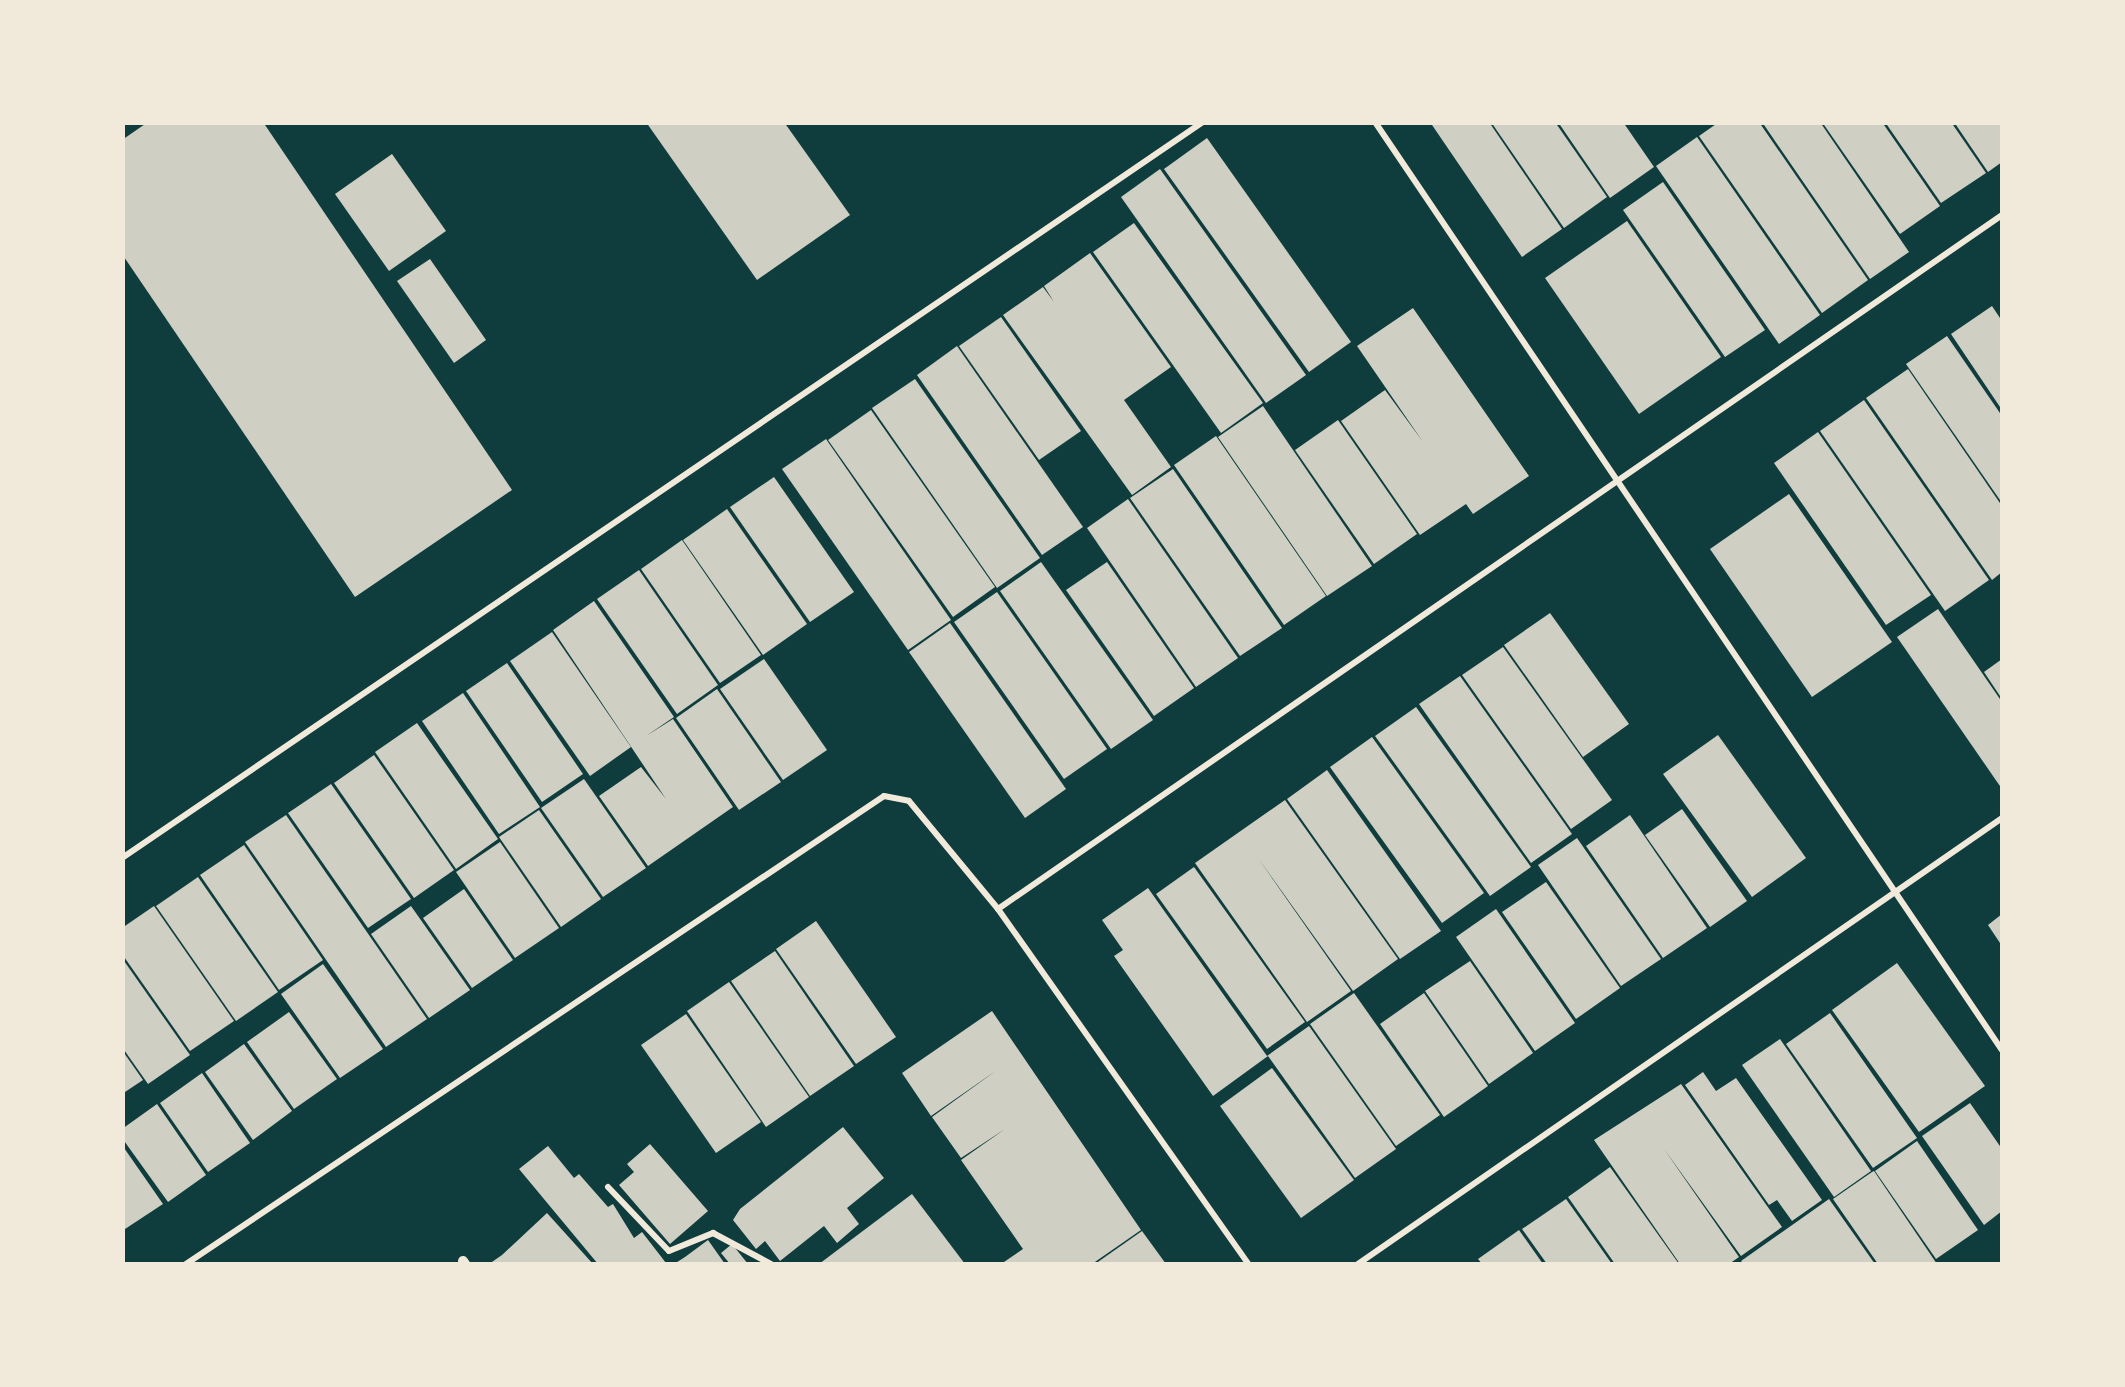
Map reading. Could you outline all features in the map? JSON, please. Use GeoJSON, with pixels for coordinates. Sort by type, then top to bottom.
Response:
{"type":"FeatureCollection","features":[{"type":"Feature","properties":{"kind":"lane"},"geometry":{"type":"LineString","coordinates":[[122,858],[1203,122]]}},
{"type":"Feature","properties":{"kind":"lane"},"geometry":{"type":"LineString","coordinates":[[1375,122],[2002,1050]]}},
{"type":"Feature","properties":{"kind":"lane"},"geometry":{"type":"LineString","coordinates":[[998,909],[2002,214]]}},
{"type":"Feature","properties":{"kind":"lane"},"geometry":{"type":"LineString","coordinates":[[186,1264],[884,796],[908,801],[998,909],[1248,1264]]}},
{"type":"Feature","properties":{"kind":"lane"},"geometry":{"type":"LineString","coordinates":[[1358,1264],[2002,818]]}},
{"type":"Feature","properties":{"kind":"lane"},"geometry":{"type":"LineString","coordinates":[[608,1187],[669,1250],[713,1233],[771,1264]]}},
{"type":"Feature","properties":{"kind":"building"},"geometry":{"type":"Polygon","coordinates":[[[148,122],[263,122],[512,490],[355,597],[122,254],[122,140],[148,122]]]}},
{"type":"Feature","properties":{"kind":"building"},"geometry":{"type":"Polygon","coordinates":[[[646,122],[784,122],[850,215],[757,280],[646,122]]]}},
{"type":"Feature","properties":{"kind":"building"},"geometry":{"type":"Polygon","coordinates":[[[1430,122],[1489,122],[1562,229],[1522,257],[1430,122]]]}},
{"type":"Feature","properties":{"kind":"building"},"geometry":{"type":"Polygon","coordinates":[[[1491,122],[1555,122],[1607,197],[1564,228],[1491,122]]]}},
{"type":"Feature","properties":{"kind":"building"},"geometry":{"type":"Polygon","coordinates":[[[1558,122],[1623,122],[1654,167],[1610,198],[1558,122]]]}},
{"type":"Feature","properties":{"kind":"building"},"geometry":{"type":"Polygon","coordinates":[[[1719,122],[1759,122],[1868,280],[1822,313],[1699,136],[1719,122]]]}},
{"type":"Feature","properties":{"kind":"building"},"geometry":{"type":"Polygon","coordinates":[[[1762,122],[1820,122],[1909,252],[1870,279],[1762,122]]]}},
{"type":"Feature","properties":{"kind":"building"},"geometry":{"type":"Polygon","coordinates":[[[1822,122],[1882,122],[1940,206],[1900,234],[1822,122]]]}},
{"type":"Feature","properties":{"kind":"building"},"geometry":{"type":"Polygon","coordinates":[[[1885,122],[1951,122],[1986,173],[1941,203],[1885,122]]]}},
{"type":"Feature","properties":{"kind":"building"},"geometry":{"type":"Polygon","coordinates":[[[1954,122],[2002,122],[2002,162],[1988,172],[1954,122]]]}},
{"type":"Feature","properties":{"kind":"building"},"geometry":{"type":"Polygon","coordinates":[[[1697,137],[1820,315],[1779,344],[1656,166],[1697,137]]]}},
{"type":"Feature","properties":{"kind":"building"},"geometry":{"type":"Polygon","coordinates":[[[1207,138],[1351,342],[1309,372],[1164,169],[1207,138]]]}},
{"type":"Feature","properties":{"kind":"building"},"geometry":{"type":"Polygon","coordinates":[[[392,154],[446,231],[389,271],[335,194],[392,154]]]}},
{"type":"Feature","properties":{"kind":"building"},"geometry":{"type":"Polygon","coordinates":[[[1160,169],[1306,375],[1266,403],[1121,197],[1160,169]]]}},
{"type":"Feature","properties":{"kind":"building"},"geometry":{"type":"Polygon","coordinates":[[[1663,182],[1765,330],[1725,357],[1623,210],[1663,182]]]}},
{"type":"Feature","properties":{"kind":"building"},"geometry":{"type":"Polygon","coordinates":[[[1627,221],[1721,357],[1639,414],[1545,278],[1627,221]]]}},
{"type":"Feature","properties":{"kind":"building"},"geometry":{"type":"Polygon","coordinates":[[[1134,223],[1263,403],[1221,433],[1093,252],[1134,223]]]}},
{"type":"Feature","properties":{"kind":"building"},"geometry":{"type":"Polygon","coordinates":[[[1090,253],[1171,367],[1124,400],[1171,467],[1132,495],[1003,315],[1043,287],[1054,302],[1044,286],[1090,253]]]}},
{"type":"Feature","properties":{"kind":"building"},"geometry":{"type":"Polygon","coordinates":[[[430,259],[486,340],[454,363],[397,281],[430,259]]]}},
{"type":"Feature","properties":{"kind":"building"},"geometry":{"type":"Polygon","coordinates":[[[1992,306],[2002,321],[2002,410],[1951,334],[1992,306]]]}},
{"type":"Feature","properties":{"kind":"building"},"geometry":{"type":"Polygon","coordinates":[[[1413,308],[1529,476],[1473,514],[1466,504],[1420,535],[1341,421],[1385,390],[1423,442],[1357,346],[1413,308]]]}},
{"type":"Feature","properties":{"kind":"building"},"geometry":{"type":"Polygon","coordinates":[[[1001,317],[1081,431],[1039,460],[959,346],[1001,317]]]}},
{"type":"Feature","properties":{"kind":"building"},"geometry":{"type":"Polygon","coordinates":[[[1947,336],[2002,416],[2002,503],[1906,364],[1947,336]]]}},
{"type":"Feature","properties":{"kind":"building"},"geometry":{"type":"Polygon","coordinates":[[[957,346],[1083,527],[1042,555],[917,375],[957,346]]]}},
{"type":"Feature","properties":{"kind":"building"},"geometry":{"type":"Polygon","coordinates":[[[1908,369],[2002,506],[2002,572],[1992,580],[1866,398],[1908,369]]]}},
{"type":"Feature","properties":{"kind":"building"},"geometry":{"type":"Polygon","coordinates":[[[915,379],[1040,558],[997,588],[872,408],[915,379]]]}},
{"type":"Feature","properties":{"kind":"building"},"geometry":{"type":"Polygon","coordinates":[[[1864,400],[1989,580],[1945,611],[1820,431],[1864,400]]]}},
{"type":"Feature","properties":{"kind":"building"},"geometry":{"type":"Polygon","coordinates":[[[1263,406],[1372,566],[1327,596],[1218,437],[1263,406]]]}},
{"type":"Feature","properties":{"kind":"building"},"geometry":{"type":"Polygon","coordinates":[[[871,410],[995,587],[953,617],[828,440],[871,410]]]}},
{"type":"Feature","properties":{"kind":"building"},"geometry":{"type":"Polygon","coordinates":[[[1338,420],[1417,534],[1374,564],[1295,450],[1338,420]]]}},
{"type":"Feature","properties":{"kind":"building"},"geometry":{"type":"Polygon","coordinates":[[[1818,432],[1931,595],[1886,625],[1774,463],[1818,432]]]}},
{"type":"Feature","properties":{"kind":"building"},"geometry":{"type":"Polygon","coordinates":[[[1216,436],[1326,596],[1284,625],[1174,465],[1216,436]]]}},
{"type":"Feature","properties":{"kind":"building"},"geometry":{"type":"Polygon","coordinates":[[[826,439],[951,620],[908,650],[782,469],[826,439]]]}},
{"type":"Feature","properties":{"kind":"building"},"geometry":{"type":"Polygon","coordinates":[[[1173,469],[1282,628],[1240,656],[1130,498],[1173,469]]]}},
{"type":"Feature","properties":{"kind":"building"},"geometry":{"type":"Polygon","coordinates":[[[774,477],[854,592],[810,622],[730,507],[774,477]]]}},
{"type":"Feature","properties":{"kind":"building"},"geometry":{"type":"Polygon","coordinates":[[[1789,494],[1892,642],[1812,697],[1710,549],[1789,494]]]}},
{"type":"Feature","properties":{"kind":"building"},"geometry":{"type":"Polygon","coordinates":[[[1128,499],[1238,658],[1196,687],[1087,528],[1128,499]]]}},
{"type":"Feature","properties":{"kind":"building"},"geometry":{"type":"Polygon","coordinates":[[[727,509],[807,624],[763,655],[683,540],[727,509]]]}},
{"type":"Feature","properties":{"kind":"building"},"geometry":{"type":"Polygon","coordinates":[[[682,540],[761,655],[720,683],[641,569],[682,540]]]}},
{"type":"Feature","properties":{"kind":"building"},"geometry":{"type":"Polygon","coordinates":[[[1041,562],[1153,720],[1111,749],[1000,591],[1041,562]]]}},
{"type":"Feature","properties":{"kind":"building"},"geometry":{"type":"Polygon","coordinates":[[[1107,562],[1194,688],[1154,716],[1066,590],[1107,562]]]}},
{"type":"Feature","properties":{"kind":"building"},"geometry":{"type":"Polygon","coordinates":[[[639,570],[718,685],[677,714],[597,599],[639,570]]]}},
{"type":"Feature","properties":{"kind":"building"},"geometry":{"type":"Polygon","coordinates":[[[997,592],[1107,749],[1064,779],[954,622],[997,592]]]}},
{"type":"Feature","properties":{"kind":"building"},"geometry":{"type":"Polygon","coordinates":[[[594,601],[674,717],[646,736],[673,719],[733,807],[648,866],[599,796],[641,767],[666,799],[553,630],[594,601]]]}},
{"type":"Feature","properties":{"kind":"building"},"geometry":{"type":"Polygon","coordinates":[[[1938,609],[2002,702],[2002,789],[1897,637],[1938,609]]]}},
{"type":"Feature","properties":{"kind":"building"},"geometry":{"type":"Polygon","coordinates":[[[1550,613],[1629,724],[1583,757],[1504,645],[1550,613]]]}},
{"type":"Feature","properties":{"kind":"building"},"geometry":{"type":"Polygon","coordinates":[[[950,623],[1066,789],[1025,818],[909,652],[950,623]]]}},
{"type":"Feature","properties":{"kind":"building"},"geometry":{"type":"Polygon","coordinates":[[[552,632],[631,747],[590,776],[510,661],[552,632]]]}},
{"type":"Feature","properties":{"kind":"building"},"geometry":{"type":"Polygon","coordinates":[[[1503,647],[1612,800],[1571,829],[1462,675],[1503,647]]]}},
{"type":"Feature","properties":{"kind":"building"},"geometry":{"type":"Polygon","coordinates":[[[764,659],[827,750],[783,780],[720,689],[764,659]]]}},
{"type":"Feature","properties":{"kind":"building"},"geometry":{"type":"Polygon","coordinates":[[[2002,659],[2002,699],[1984,672],[2002,659]]]}},
{"type":"Feature","properties":{"kind":"building"},"geometry":{"type":"Polygon","coordinates":[[[507,663],[583,774],[542,802],[466,691],[507,663]]]}},
{"type":"Feature","properties":{"kind":"building"},"geometry":{"type":"Polygon","coordinates":[[[1460,676],[1572,834],[1531,863],[1419,704],[1460,676]]]}},
{"type":"Feature","properties":{"kind":"building"},"geometry":{"type":"Polygon","coordinates":[[[717,689],[781,782],[739,810],[676,718],[717,689]]]}},
{"type":"Feature","properties":{"kind":"building"},"geometry":{"type":"Polygon","coordinates":[[[463,693],[540,807],[499,834],[422,721],[463,693]]]}},
{"type":"Feature","properties":{"kind":"building"},"geometry":{"type":"Polygon","coordinates":[[[1416,707],[1531,867],[1490,896],[1375,736],[1416,707]]]}},
{"type":"Feature","properties":{"kind":"building"},"geometry":{"type":"Polygon","coordinates":[[[417,723],[498,839],[456,869],[375,752],[417,723]]]}},
{"type":"Feature","properties":{"kind":"building"},"geometry":{"type":"Polygon","coordinates":[[[1718,735],[1806,858],[1752,897],[1663,774],[1718,735]]]}},
{"type":"Feature","properties":{"kind":"building"},"geometry":{"type":"Polygon","coordinates":[[[1372,737],[1484,893],[1442,923],[1330,767],[1372,737]]]}},
{"type":"Feature","properties":{"kind":"building"},"geometry":{"type":"Polygon","coordinates":[[[374,755],[454,870],[414,898],[334,783],[374,755]]]}},
{"type":"Feature","properties":{"kind":"building"},"geometry":{"type":"Polygon","coordinates":[[[1327,770],[1441,931],[1400,959],[1287,799],[1327,770]]]}},
{"type":"Feature","properties":{"kind":"building"},"geometry":{"type":"Polygon","coordinates":[[[584,779],[646,868],[603,897],[541,808],[584,779]]]}},
{"type":"Feature","properties":{"kind":"building"},"geometry":{"type":"Polygon","coordinates":[[[331,784],[411,899],[368,928],[288,813],[331,784]]]}},
{"type":"Feature","properties":{"kind":"building"},"geometry":{"type":"Polygon","coordinates":[[[1285,800],[1398,959],[1353,991],[1258,858],[1351,991],[1307,1022],[1195,863],[1285,800]]]}},
{"type":"Feature","properties":{"kind":"building"},"geometry":{"type":"Polygon","coordinates":[[[1682,809],[1747,901],[1710,927],[1645,835],[1682,809]]]}},
{"type":"Feature","properties":{"kind":"building"},"geometry":{"type":"Polygon","coordinates":[[[539,810],[601,899],[561,927],[499,837],[539,810]]]}},
{"type":"Feature","properties":{"kind":"building"},"geometry":{"type":"Polygon","coordinates":[[[286,815],[427,1019],[386,1047],[245,842],[286,815]]]}},
{"type":"Feature","properties":{"kind":"building"},"geometry":{"type":"Polygon","coordinates":[[[1630,815],[1707,928],[1663,958],[1586,846],[1630,815]]]}},
{"type":"Feature","properties":{"kind":"building"},"geometry":{"type":"Polygon","coordinates":[[[1577,838],[1661,959],[1621,986],[1538,865],[1577,838]]]}},
{"type":"Feature","properties":{"kind":"building"},"geometry":{"type":"Polygon","coordinates":[[[500,842],[559,928],[515,958],[456,872],[500,842]]]}},
{"type":"Feature","properties":{"kind":"building"},"geometry":{"type":"Polygon","coordinates":[[[244,845],[323,960],[279,990],[200,875],[244,845]]]}},
{"type":"Feature","properties":{"kind":"building"},"geometry":{"type":"Polygon","coordinates":[[[1194,867],[1305,1022],[1267,1049],[1156,894],[1194,867]]]}},
{"type":"Feature","properties":{"kind":"building"},"geometry":{"type":"Polygon","coordinates":[[[198,877],[278,992],[236,1021],[156,906],[198,877]]]}},
{"type":"Feature","properties":{"kind":"building"},"geometry":{"type":"Polygon","coordinates":[[[1546,882],[1620,988],[1576,1019],[1502,912],[1546,882]]]}},
{"type":"Feature","properties":{"kind":"building"},"geometry":{"type":"Polygon","coordinates":[[[1148,888],[1267,1056],[1309,1026],[1396,1149],[1355,1178],[1268,1056],[1213,1096],[1114,956],[1123,950],[1102,920],[1148,888]]]}},
{"type":"Feature","properties":{"kind":"building"},"geometry":{"type":"Polygon","coordinates":[[[464,889],[513,960],[472,988],[423,918],[464,889]]]}},
{"type":"Feature","properties":{"kind":"building"},"geometry":{"type":"Polygon","coordinates":[[[154,906],[234,1021],[190,1051],[122,954],[122,928],[154,906]]]}},
{"type":"Feature","properties":{"kind":"building"},"geometry":{"type":"Polygon","coordinates":[[[411,906],[470,990],[429,1018],[371,934],[411,906]]]}},
{"type":"Feature","properties":{"kind":"building"},"geometry":{"type":"Polygon","coordinates":[[[1496,909],[1575,1023],[1535,1051],[1456,937],[1496,909]]]}},
{"type":"Feature","properties":{"kind":"building"},"geometry":{"type":"Polygon","coordinates":[[[2002,914],[2002,946],[1988,925],[2002,914]]]}},
{"type":"Feature","properties":{"kind":"building"},"geometry":{"type":"Polygon","coordinates":[[[816,921],[896,1037],[856,1064],[776,949],[816,921]]]}},
{"type":"Feature","properties":{"kind":"building"},"geometry":{"type":"Polygon","coordinates":[[[775,951],[854,1066],[810,1096],[731,981],[775,951]]]}},
{"type":"Feature","properties":{"kind":"building"},"geometry":{"type":"Polygon","coordinates":[[[122,958],[190,1055],[148,1084],[122,1047],[122,958]]]}},
{"type":"Feature","properties":{"kind":"building"},"geometry":{"type":"Polygon","coordinates":[[[1470,961],[1533,1053],[1489,1084],[1425,991],[1470,961]]]}},
{"type":"Feature","properties":{"kind":"building"},"geometry":{"type":"Polygon","coordinates":[[[1897,963],[1985,1086],[1919,1132],[1832,1010],[1897,963]]]}},
{"type":"Feature","properties":{"kind":"building"},"geometry":{"type":"Polygon","coordinates":[[[323,964],[383,1049],[340,1078],[281,994],[323,964]]]}},
{"type":"Feature","properties":{"kind":"building"},"geometry":{"type":"Polygon","coordinates":[[[729,982],[809,1097],[766,1127],[687,1011],[729,982]]]}},
{"type":"Feature","properties":{"kind":"building"},"geometry":{"type":"Polygon","coordinates":[[[1354,993],[1440,1115],[1396,1146],[1310,1024],[1354,993]]]}},
{"type":"Feature","properties":{"kind":"building"},"geometry":{"type":"Polygon","coordinates":[[[1424,993],[1488,1086],[1444,1117],[1380,1024],[1424,993]]]}},
{"type":"Feature","properties":{"kind":"building"},"geometry":{"type":"Polygon","coordinates":[[[992,1011],[1141,1230],[1092,1264],[1001,1264],[1023,1249],[961,1160],[1005,1129],[961,1158],[932,1117],[997,1070],[931,1116],[902,1073],[992,1011]]]}},
{"type":"Feature","properties":{"kind":"building"},"geometry":{"type":"Polygon","coordinates":[[[289,1012],[337,1079],[294,1109],[247,1042],[289,1012]]]}},
{"type":"Feature","properties":{"kind":"building"},"geometry":{"type":"Polygon","coordinates":[[[1830,1013],[1917,1138],[1873,1168],[1786,1044],[1830,1013]]]}},
{"type":"Feature","properties":{"kind":"building"},"geometry":{"type":"Polygon","coordinates":[[[686,1014],[761,1122],[716,1153],[641,1045],[686,1014]]]}},
{"type":"Feature","properties":{"kind":"building"},"geometry":{"type":"Polygon","coordinates":[[[1780,1039],[1871,1171],[1834,1197],[1742,1065],[1780,1039]]]}},
{"type":"Feature","properties":{"kind":"building"},"geometry":{"type":"Polygon","coordinates":[[[244,1044],[292,1111],[253,1140],[205,1072],[244,1044]]]}},
{"type":"Feature","properties":{"kind":"building"},"geometry":{"type":"Polygon","coordinates":[[[122,1050],[143,1080],[122,1094],[122,1050]]]}},
{"type":"Feature","properties":{"kind":"building"},"geometry":{"type":"Polygon","coordinates":[[[1272,1068],[1354,1180],[1301,1218],[1220,1106],[1272,1068]]]}},
{"type":"Feature","properties":{"kind":"building"},"geometry":{"type":"Polygon","coordinates":[[[1703,1072],[1716,1091],[1736,1078],[1822,1200],[1792,1221],[1777,1200],[1769,1205],[1685,1085],[1703,1072]]]}},
{"type":"Feature","properties":{"kind":"building"},"geometry":{"type":"Polygon","coordinates":[[[202,1073],[250,1143],[208,1172],[160,1103],[202,1073]]]}},
{"type":"Feature","properties":{"kind":"building"},"geometry":{"type":"Polygon","coordinates":[[[1681,1084],[1782,1227],[1741,1256],[1664,1149],[1739,1257],[1729,1264],[1680,1264],[1594,1140],[1681,1084]]]}},
{"type":"Feature","properties":{"kind":"building"},"geometry":{"type":"Polygon","coordinates":[[[1970,1103],[2002,1149],[2002,1211],[1984,1225],[1922,1136],[1970,1103]]]}},
{"type":"Feature","properties":{"kind":"building"},"geometry":{"type":"Polygon","coordinates":[[[157,1104],[206,1175],[168,1202],[122,1138],[122,1129],[157,1104]]]}},
{"type":"Feature","properties":{"kind":"building"},"geometry":{"type":"Polygon","coordinates":[[[843,1127],[884,1178],[847,1208],[859,1224],[837,1243],[824,1226],[780,1261],[765,1241],[756,1249],[733,1220],[740,1209],[843,1127]]]}},
{"type":"Feature","properties":{"kind":"building"},"geometry":{"type":"Polygon","coordinates":[[[1917,1141],[1978,1230],[1936,1259],[1875,1171],[1917,1141]]]}},
{"type":"Feature","properties":{"kind":"building"},"geometry":{"type":"Polygon","coordinates":[[[650,1144],[708,1211],[670,1244],[619,1185],[634,1172],[627,1164],[650,1144]]]}},
{"type":"Feature","properties":{"kind":"building"},"geometry":{"type":"Polygon","coordinates":[[[122,1145],[163,1204],[122,1231],[122,1145]]]}},
{"type":"Feature","properties":{"kind":"building"},"geometry":{"type":"Polygon","coordinates":[[[548,1146],[574,1178],[579,1174],[608,1207],[613,1204],[634,1238],[642,1232],[666,1263],[598,1264],[519,1169],[548,1146]]]}},
{"type":"Feature","properties":{"kind":"building"},"geometry":{"type":"Polygon","coordinates":[[[1610,1167],[1679,1264],[1615,1264],[1568,1197],[1610,1167]]]}},
{"type":"Feature","properties":{"kind":"building"},"geometry":{"type":"Polygon","coordinates":[[[1874,1171],[1937,1264],[1878,1264],[1833,1199],[1874,1171]]]}},
{"type":"Feature","properties":{"kind":"building"},"geometry":{"type":"Polygon","coordinates":[[[912,1194],[965,1264],[819,1264],[912,1194]]]}},
{"type":"Feature","properties":{"kind":"building"},"geometry":{"type":"Polygon","coordinates":[[[1566,1199],[1612,1264],[1547,1264],[1522,1229],[1566,1199]]]}},
{"type":"Feature","properties":{"kind":"building"},"geometry":{"type":"Polygon","coordinates":[[[1829,1199],[1875,1264],[1741,1261],[1829,1199]]]}},
{"type":"Feature","properties":{"kind":"building"},"geometry":{"type":"Polygon","coordinates":[[[547,1213],[593,1264],[489,1264],[502,1255],[547,1213]]]}},
{"type":"Feature","properties":{"kind":"building"},"geometry":{"type":"Polygon","coordinates":[[[1519,1230],[1543,1264],[1482,1264],[1478,1259],[1519,1230]]]}},
{"type":"Feature","properties":{"kind":"building"},"geometry":{"type":"Polygon","coordinates":[[[1142,1231],[1166,1264],[1095,1264],[1142,1231]]]}},
{"type":"Feature","properties":{"kind":"building"},"geometry":{"type":"Polygon","coordinates":[[[708,1240],[725,1264],[674,1264],[685,1257],[708,1240]]]}},
{"type":"Feature","properties":{"kind":"building"},"geometry":{"type":"Polygon","coordinates":[[[732,1244],[748,1264],[730,1264],[721,1253],[732,1244]]]}}]}
